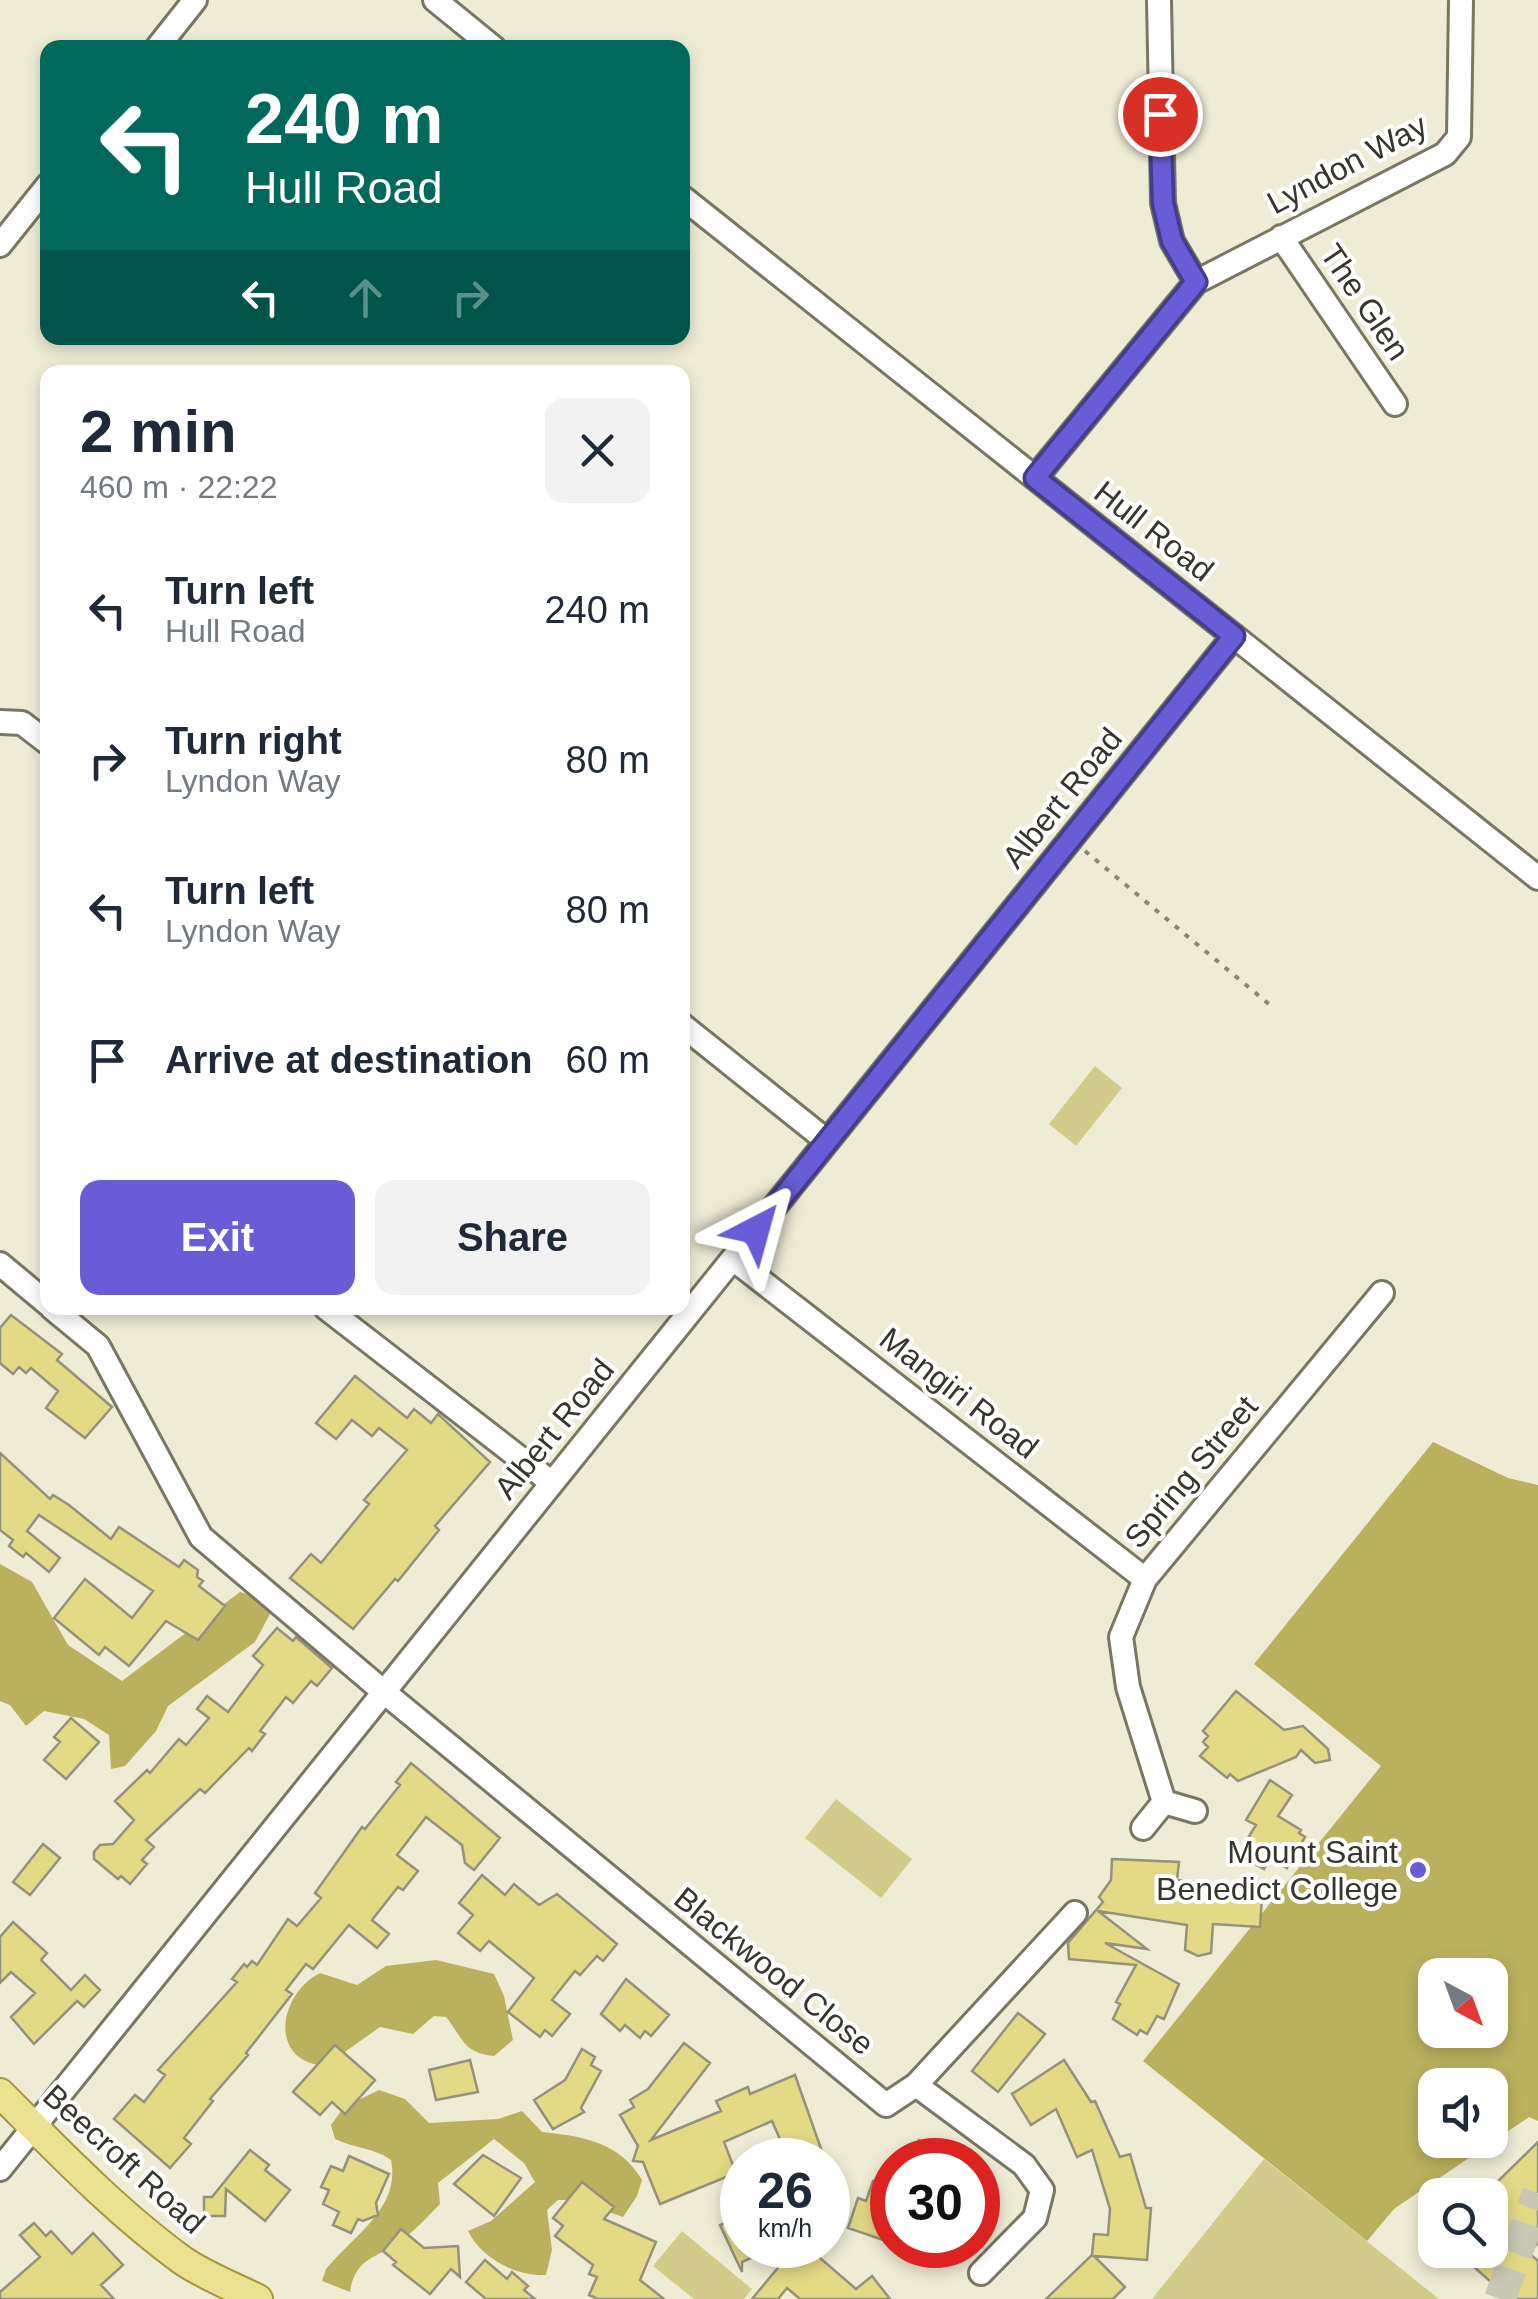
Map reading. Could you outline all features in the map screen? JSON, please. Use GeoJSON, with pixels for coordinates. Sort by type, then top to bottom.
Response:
{"type":"FeatureCollection","features":[{"type":"Feature","properties":{"kind":"main road","name":"Beecroft Road"},"geometry":{"type":"LineString","coordinates":[[0,2093],[78,2171],[186,2263],[258,2299]]}},
{"type":"Feature","properties":{"kind":"street"},"geometry":{"type":"LineString","coordinates":[[163,40],[195,0]]}},
{"type":"Feature","properties":{"kind":"street"},"geometry":{"type":"LineString","coordinates":[[435,0],[484,40]]}},
{"type":"Feature","properties":{"kind":"street"},"geometry":{"type":"LineString","coordinates":[[1158,0],[1163,203],[1172,241],[1196,282]]}},
{"type":"Feature","properties":{"kind":"street","name":"Lyndon Way"},"geometry":{"type":"LineString","coordinates":[[1035,478],[1196,282],[1446,154],[1459,138],[1461,0]]}},
{"type":"Feature","properties":{"kind":"street"},"geometry":{"type":"LineString","coordinates":[[0,245],[40,195]]}},
{"type":"Feature","properties":{"kind":"street","name":"Hull Road"},"geometry":{"type":"LineString","coordinates":[[690,203],[1538,878]]}},
{"type":"Feature","properties":{"kind":"street","name":"The Glen"},"geometry":{"type":"LineString","coordinates":[[1281,237],[1396,404]]}},
{"type":"Feature","properties":{"kind":"street","name":"Albert Road"},"geometry":{"type":"LineString","coordinates":[[690,1311],[1234,636]]}},
{"type":"Feature","properties":{"kind":"street"},"geometry":{"type":"LineString","coordinates":[[0,722],[22,722],[40,737]]}},
{"type":"Feature","properties":{"kind":"street"},"geometry":{"type":"LineString","coordinates":[[690,1032],[827,1142]]}},
{"type":"Feature","properties":{"kind":"street","name":"Mangiri Road"},"geometry":{"type":"LineString","coordinates":[[732,1259],[1145,1579]]}},
{"type":"Feature","properties":{"kind":"street"},"geometry":{"type":"LineString","coordinates":[[0,1264],[40,1298]]}},
{"type":"Feature","properties":{"kind":"street","name":"Spring Street"},"geometry":{"type":"LineString","coordinates":[[1164,1802],[1128,1687],[1121,1638],[1145,1579],[1382,1293]]}},
{"type":"Feature","properties":{"kind":"street"},"geometry":{"type":"LineString","coordinates":[[61,1315],[98,1346],[201,1537],[384,1692]]}},
{"type":"Feature","properties":{"kind":"street"},"geometry":{"type":"LineString","coordinates":[[335,1315],[552,1483]]}},
{"type":"Feature","properties":{"kind":"street","name":"Albert Road"},"geometry":{"type":"LineString","coordinates":[[0,2169],[687,1315]]}},
{"type":"Feature","properties":{"kind":"street","name":"Blackwood Close"},"geometry":{"type":"LineString","coordinates":[[384,1692],[886,2104],[916,2085]]}},
{"type":"Feature","properties":{"kind":"street"},"geometry":{"type":"LineString","coordinates":[[1143,1828],[1164,1802],[1195,1811]]}},
{"type":"Feature","properties":{"kind":"street"},"geometry":{"type":"LineString","coordinates":[[981,2273],[1035,2218],[1042,2190],[1024,2166],[916,2085],[1075,1913]]}},
{"type":"Feature","properties":{"kind":"path"},"geometry":{"type":"LineString","coordinates":[[1070,839],[1270,1005]]}},
{"type":"Feature","properties":{"kind":"shaded area"},"geometry":{"type":"Polygon","coordinates":[[[1095,1066],[1122,1088],[1076,1146],[1049,1124],[1095,1066]]]}},
{"type":"Feature","properties":{"kind":"shaded area","name":"Mount Saint Benedict College"},"geometry":{"type":"Polygon","coordinates":[[[1433,1442],[1508,1478],[1538,1485],[1538,2121],[1529,2117],[1508,2131],[1508,2068],[1418,2068],[1418,2158],[1469,2158],[1439,2178],[1418,2178],[1418,2193],[1394,2209],[1367,2241],[1143,2061],[1381,1766],[1254,1664],[1433,1442]]]}},
{"type":"Feature","properties":{"kind":"shaded area"},"geometry":{"type":"Polygon","coordinates":[[[0,1564],[32,1582],[68,1645],[122,1681],[240,1592],[260,1598],[271,1612],[255,1642],[168,1706],[156,1731],[125,1766],[111,1769],[109,1735],[84,1719],[44,1711],[26,1726],[10,1705],[0,1701],[0,1564]]]}},
{"type":"Feature","properties":{"kind":"shaded area"},"geometry":{"type":"Polygon","coordinates":[[[836,1799],[912,1859],[881,1898],[805,1838],[836,1799]]]}},
{"type":"Feature","properties":{"kind":"shaded area"},"geometry":{"type":"Polygon","coordinates":[[[436,1960],[494,1974],[504,1996],[513,2040],[494,2056],[470,2048],[446,2017],[434,2016],[413,2034],[380,2027],[325,2066],[306,2061],[294,2052],[287,2040],[288,2010],[306,1983],[320,1973],[357,1985],[386,1966],[436,1960]]]}},
{"type":"Feature","properties":{"kind":"shaded area"},"geometry":{"type":"Polygon","coordinates":[[[379,2090],[405,2099],[429,2123],[498,2119],[522,2111],[542,2132],[599,2143],[623,2157],[642,2180],[637,2196],[623,2217],[575,2200],[558,2200],[547,2210],[552,2250],[546,2275],[512,2269],[481,2250],[468,2231],[491,2221],[535,2182],[524,2163],[494,2139],[438,2183],[440,2204],[404,2239],[368,2260],[357,2272],[350,2292],[322,2281],[326,2269],[372,2220],[389,2193],[391,2160],[335,2139],[331,2125],[344,2107],[379,2090]]]}},
{"type":"Feature","properties":{"kind":"shaded area"},"geometry":{"type":"Polygon","coordinates":[[[1264,2159],[1439,2299],[1152,2299],[1264,2159]]]}},
{"type":"Feature","properties":{"kind":"shaded area"},"geometry":{"type":"Polygon","coordinates":[[[682,2231],[720,2262],[720,2268],[727,2268],[752,2289],[744,2299],[694,2299],[653,2266],[682,2231]]]}},
{"type":"Feature","properties":{"kind":"building"},"geometry":{"type":"Polygon","coordinates":[[[11,1315],[62,1354],[57,1360],[112,1407],[85,1438],[46,1408],[58,1391],[31,1368],[26,1373],[19,1367],[13,1374],[0,1363],[0,1328],[11,1315]]]}},
{"type":"Feature","properties":{"kind":"building"},"geometry":{"type":"Polygon","coordinates":[[[355,1376],[407,1418],[414,1409],[431,1423],[438,1414],[490,1462],[435,1526],[439,1530],[398,1581],[395,1579],[353,1629],[290,1578],[311,1554],[321,1563],[369,1504],[364,1500],[407,1450],[379,1428],[372,1436],[352,1420],[336,1439],[316,1423],[355,1376]]]}},
{"type":"Feature","properties":{"kind":"building"},"geometry":{"type":"Polygon","coordinates":[[[0,1453],[50,1499],[53,1495],[69,1505],[111,1539],[119,1527],[179,1567],[184,1560],[198,1570],[197,1577],[203,1581],[199,1586],[225,1606],[198,1640],[166,1621],[129,1666],[105,1647],[99,1655],[54,1618],[85,1579],[132,1618],[153,1591],[39,1515],[27,1531],[60,1558],[49,1572],[26,1553],[23,1557],[9,1546],[13,1540],[0,1530],[0,1453]]]}},
{"type":"Feature","properties":{"kind":"building"},"geometry":{"type":"Polygon","coordinates":[[[277,1628],[293,1641],[296,1637],[332,1668],[317,1686],[311,1681],[293,1703],[286,1697],[260,1731],[265,1734],[252,1751],[249,1748],[205,1793],[200,1789],[146,1840],[154,1847],[142,1860],[147,1864],[130,1884],[121,1876],[118,1879],[94,1859],[100,1845],[113,1844],[134,1820],[115,1801],[147,1770],[150,1773],[179,1739],[186,1745],[209,1718],[197,1709],[207,1696],[228,1712],[263,1665],[253,1656],[277,1628]]]}},
{"type":"Feature","properties":{"kind":"building"},"geometry":{"type":"Polygon","coordinates":[[[1236,1691],[1284,1730],[1303,1726],[1328,1749],[1330,1760],[1315,1763],[1301,1750],[1296,1757],[1238,1781],[1230,1774],[1227,1778],[1200,1756],[1208,1747],[1203,1742],[1208,1736],[1203,1731],[1236,1691]]]}},
{"type":"Feature","properties":{"kind":"building"},"geometry":{"type":"Polygon","coordinates":[[[71,1718],[99,1742],[66,1779],[44,1760],[60,1742],[54,1737],[71,1718]]]}},
{"type":"Feature","properties":{"kind":"building"},"geometry":{"type":"Polygon","coordinates":[[[411,1763],[500,1838],[474,1870],[465,1863],[462,1845],[426,1817],[397,1855],[418,1871],[403,1890],[398,1887],[372,1920],[389,1934],[377,1948],[349,1925],[313,1969],[306,1964],[286,1990],[292,1994],[184,2138],[191,2144],[170,2168],[114,2119],[135,2095],[144,2102],[165,2075],[158,2070],[237,1982],[232,1979],[244,1964],[247,1967],[252,1961],[257,1965],[288,1919],[297,1926],[321,1898],[315,1893],[362,1827],[365,1829],[400,1785],[396,1782],[411,1763]]]}},
{"type":"Feature","properties":{"kind":"building"},"geometry":{"type":"Polygon","coordinates":[[[1270,1780],[1292,1795],[1278,1816],[1301,1830],[1299,1833],[1305,1837],[1287,1868],[1270,1858],[1264,1869],[1244,1858],[1247,1852],[1242,1848],[1256,1825],[1246,1820],[1270,1780]]]}},
{"type":"Feature","properties":{"kind":"building"},"geometry":{"type":"Polygon","coordinates":[[[43,1844],[60,1858],[30,1895],[13,1882],[43,1844]]]}},
{"type":"Feature","properties":{"kind":"building"},"geometry":{"type":"Polygon","coordinates":[[[1112,1859],[1179,1862],[1177,1880],[1252,1888],[1248,1896],[1262,1897],[1260,1927],[1213,1924],[1211,1953],[1198,1956],[1185,1950],[1187,1925],[1098,1911],[1147,1949],[1105,1943],[1179,1984],[1164,2019],[1157,2016],[1147,2034],[1140,2030],[1137,2035],[1113,2019],[1120,2004],[1116,2002],[1136,1965],[1069,1959],[1068,1943],[1103,1902],[1099,1897],[1111,1880],[1112,1859]]]}},
{"type":"Feature","properties":{"kind":"building"},"geometry":{"type":"Polygon","coordinates":[[[482,1875],[505,1895],[514,1884],[539,1905],[557,1894],[617,1944],[603,1961],[597,1956],[580,1975],[575,1971],[552,2000],[570,2014],[552,2036],[545,2030],[540,2037],[508,2012],[534,1978],[489,1941],[480,1951],[458,1933],[473,1915],[459,1903],[482,1875]]]}},
{"type":"Feature","properties":{"kind":"building"},"geometry":{"type":"Polygon","coordinates":[[[13,1922],[47,1953],[41,1960],[71,1990],[85,1975],[100,1990],[84,2007],[77,2001],[34,2044],[11,2017],[35,1993],[11,1972],[0,1983],[0,1937],[13,1922]]]}},
{"type":"Feature","properties":{"kind":"building"},"geometry":{"type":"Polygon","coordinates":[[[626,1979],[669,2015],[651,2036],[645,2031],[640,2038],[625,2025],[620,2031],[601,2014],[626,1979]]]}},
{"type":"Feature","properties":{"kind":"building"},"geometry":{"type":"Polygon","coordinates":[[[1018,2013],[1045,2034],[998,2092],[972,2071],[1018,2013]]]}},
{"type":"Feature","properties":{"kind":"building"},"geometry":{"type":"Polygon","coordinates":[[[684,2043],[710,2063],[651,2140],[721,2111],[716,2101],[748,2087],[750,2094],[795,2075],[817,2138],[779,2138],[772,2121],[733,2138],[720,2138],[720,2180],[660,2204],[643,2162],[633,2161],[638,2146],[620,2115],[634,2107],[630,2100],[648,2089],[684,2043]]]}},
{"type":"Feature","properties":{"kind":"building"},"geometry":{"type":"Polygon","coordinates":[[[335,2045],[375,2080],[345,2114],[332,2102],[320,2115],[293,2092],[335,2045]]]}},
{"type":"Feature","properties":{"kind":"building"},"geometry":{"type":"Polygon","coordinates":[[[582,2049],[595,2057],[591,2065],[601,2071],[581,2108],[584,2112],[553,2129],[534,2100],[565,2080],[582,2049]]]}},
{"type":"Feature","properties":{"kind":"building"},"geometry":{"type":"Polygon","coordinates":[[[470,2060],[478,2092],[436,2100],[429,2070],[470,2060]]]}},
{"type":"Feature","properties":{"kind":"building"},"geometry":{"type":"Polygon","coordinates":[[[1064,2060],[1091,2102],[1095,2101],[1120,2157],[1130,2154],[1146,2208],[1151,2208],[1147,2260],[1094,2256],[1125,2287],[1113,2299],[1046,2299],[1092,2255],[1094,2234],[1108,2235],[1110,2209],[1092,2150],[1077,2157],[1056,2109],[1031,2125],[1012,2094],[1064,2060]]]}},
{"type":"Feature","properties":{"kind":"building"},"geometry":{"type":"Polygon","coordinates":[[[1538,2142],[1538,2243],[1529,2253],[1538,2261],[1538,2299],[1510,2299],[1475,2268],[1508,2268],[1508,2178],[1501,2178],[1538,2142]]]}},
{"type":"Feature","properties":{"kind":"building"},"geometry":{"type":"Polygon","coordinates":[[[250,2150],[269,2165],[265,2170],[290,2190],[265,2221],[226,2189],[225,2216],[204,2216],[204,2197],[212,2197],[250,2150]]]}},
{"type":"Feature","properties":{"kind":"building"},"geometry":{"type":"Polygon","coordinates":[[[483,2155],[521,2178],[494,2216],[454,2184],[483,2155]]]}},
{"type":"Feature","properties":{"kind":"building"},"geometry":{"type":"Polygon","coordinates":[[[349,2156],[389,2174],[376,2203],[378,2215],[358,2219],[351,2233],[333,2225],[339,2212],[323,2204],[329,2190],[321,2187],[331,2166],[343,2171],[349,2156]]]}},
{"type":"Feature","properties":{"kind":"building"},"geometry":{"type":"Polygon","coordinates":[[[582,2182],[614,2207],[604,2219],[656,2242],[640,2280],[664,2299],[598,2299],[589,2295],[597,2277],[589,2274],[593,2265],[555,2236],[563,2226],[553,2218],[582,2182]]]}},
{"type":"Feature","properties":{"kind":"building"},"geometry":{"type":"Polygon","coordinates":[[[870,2190],[870,2236],[850,2229],[858,2198],[866,2201],[870,2190]]]}},
{"type":"Feature","properties":{"kind":"building"},"geometry":{"type":"Polygon","coordinates":[[[34,2223],[46,2236],[51,2231],[72,2254],[93,2233],[123,2265],[101,2285],[114,2299],[0,2299],[0,2292],[40,2257],[20,2235],[34,2223]]]}},
{"type":"Feature","properties":{"kind":"building"},"geometry":{"type":"Polygon","coordinates":[[[401,2229],[424,2248],[458,2246],[460,2277],[451,2269],[430,2294],[393,2265],[396,2262],[383,2251],[401,2229]]]}},
{"type":"Feature","properties":{"kind":"building"},"geometry":{"type":"Polygon","coordinates":[[[485,2260],[507,2279],[512,2272],[528,2286],[524,2290],[535,2299],[486,2299],[466,2282],[485,2260]]]}},
{"type":"Feature","properties":{"kind":"building"},"geometry":{"type":"Polygon","coordinates":[[[778,2268],[832,2268],[856,2289],[872,2276],[890,2299],[800,2299],[787,2288],[778,2299],[752,2299],[778,2268]]]}},
{"type":"Feature","properties":{"kind":"tunnel"},"geometry":{"type":"LineString","coordinates":[[1500,2299],[1538,2193]]}},
{"type":"Feature","properties":{"kind":"place","name":"Mount Saint Benedict College"},"geometry":{"type":"Point","coordinates":[1418,1870]}},
{"type":"Feature","properties":{"kind":"route"},"geometry":{"type":"LineString","coordinates":[[756,1230],[1234,636],[1035,478],[1196,282],[1172,241],[1163,203],[1160,114]]}}]}
